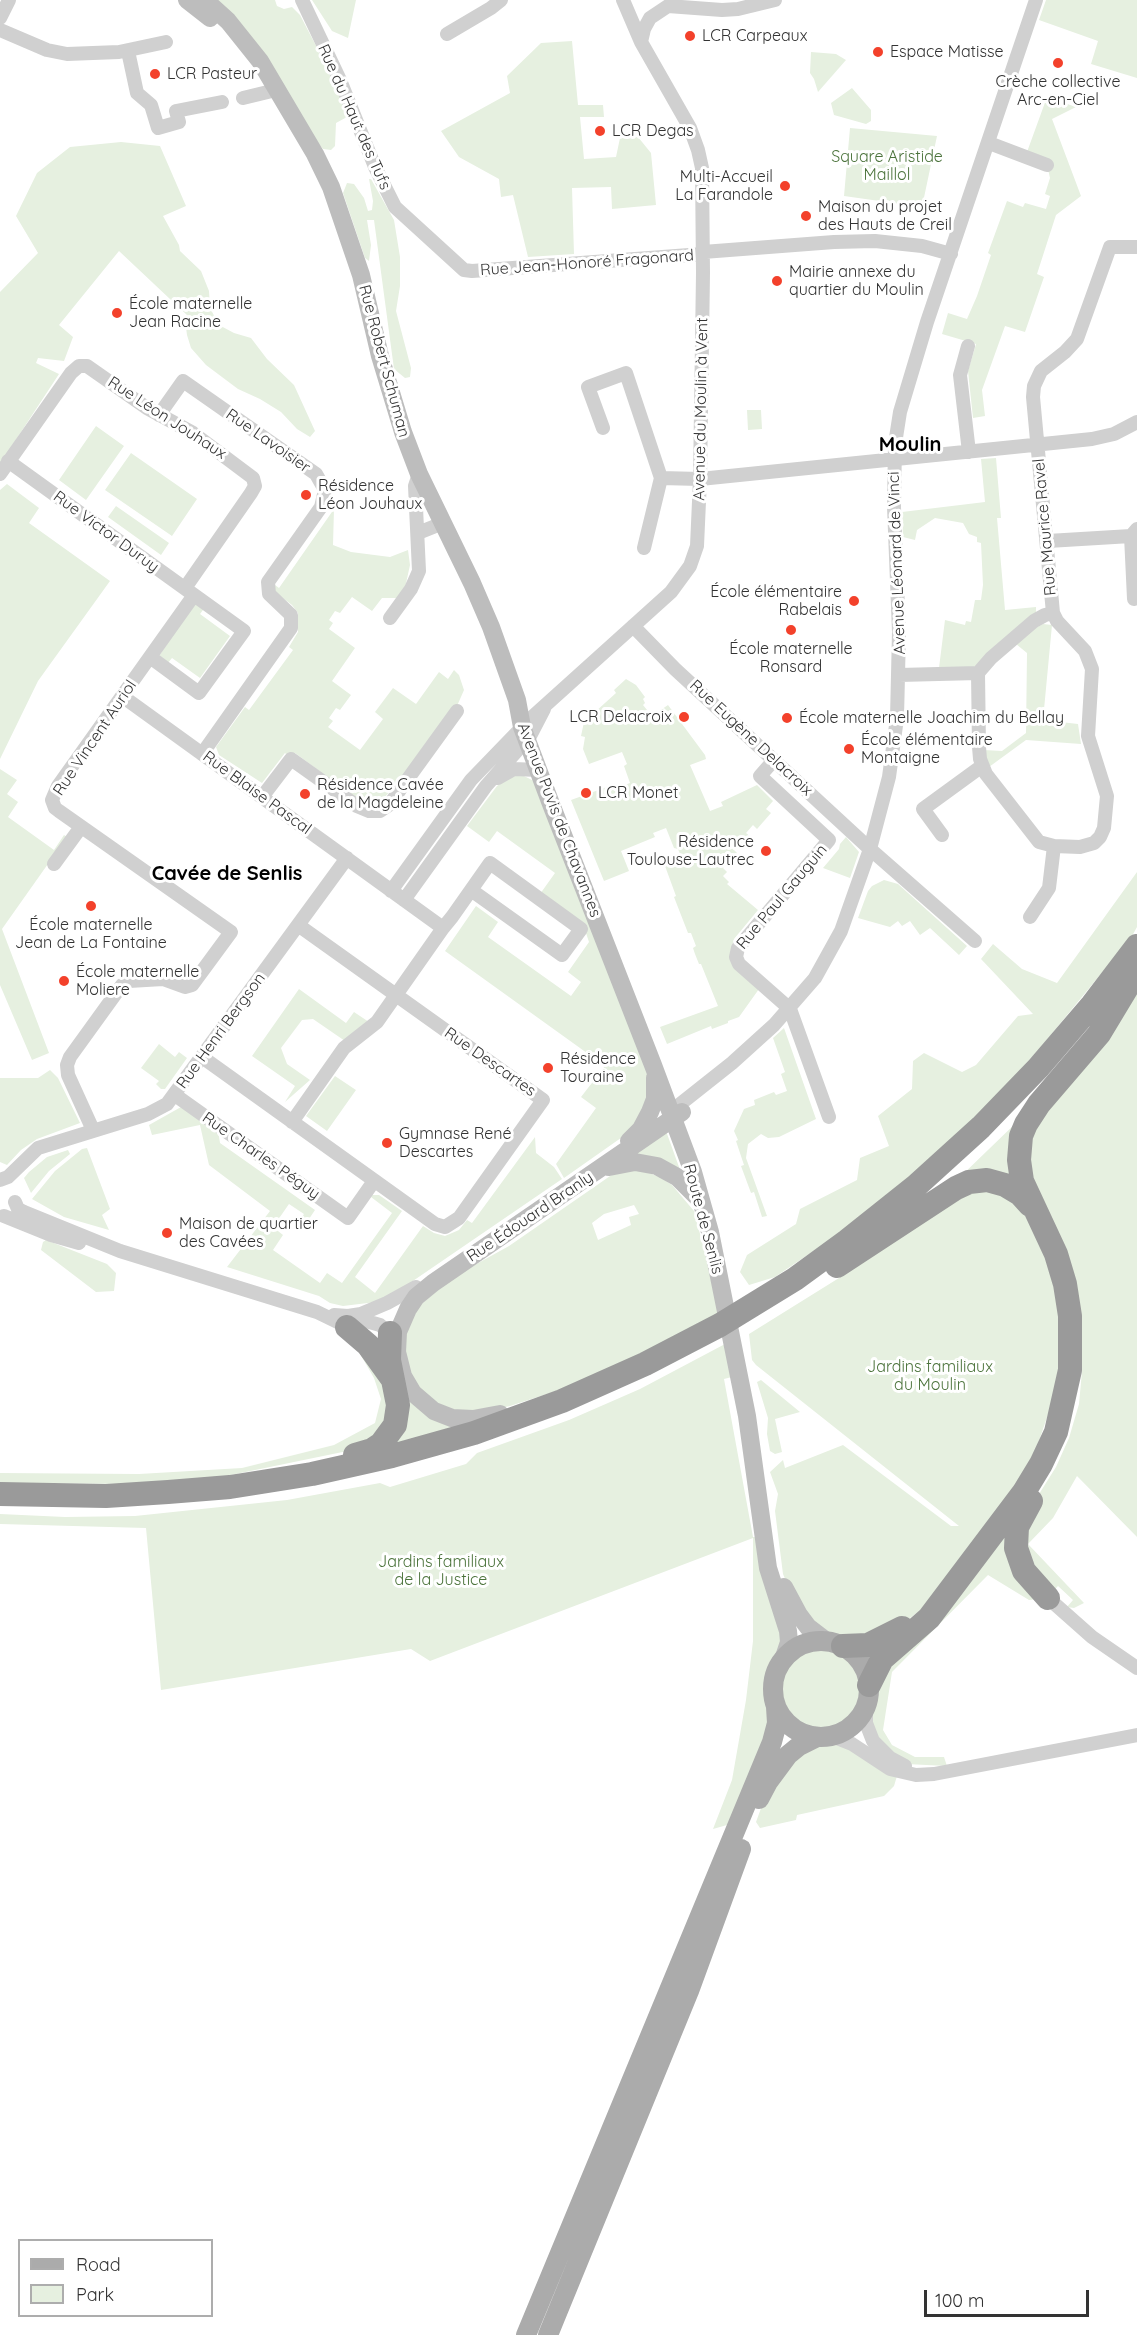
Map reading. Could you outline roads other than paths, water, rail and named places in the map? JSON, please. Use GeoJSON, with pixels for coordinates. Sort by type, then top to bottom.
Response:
{"type":"FeatureCollection","features":[{"type":"Feature","properties":{"kind":"highway"},"geometry":{"type":"LineString","coordinates":[[0,1494],[106,1496],[188,1491],[312,1474],[413,1451],[510,1421],[600,1385],[676,1349],[734,1317],[823,1259],[886,1210],[953,1153],[1038,1068],[1092,1005],[1137,946]]}},
{"type":"Feature","properties":{"kind":"highway"},"geometry":{"type":"LineString","coordinates":[[1048,1598],[1024,1570],[1018,1555],[1016,1534],[1022,1514],[1044,1481],[1058,1453],[1064,1428],[1071,1349],[1067,1295],[1056,1254],[1025,1189],[1019,1167],[1020,1143],[1026,1124],[1039,1104],[1099,1034],[1137,970]]}},
{"type":"Feature","properties":{"kind":"highway"},"geometry":{"type":"LineString","coordinates":[[825,1274],[918,1202],[988,1140],[1080,1043],[1137,970]]}},
{"type":"Feature","properties":{"kind":"highway"},"geometry":{"type":"LineString","coordinates":[[0,1508],[100,1510],[219,1502],[326,1485],[423,1463],[540,1424],[640,1382],[718,1341],[969,1182],[987,1180],[1005,1185],[1020,1194],[1035,1212]]}},
{"type":"Feature","properties":{"kind":"highway"},"geometry":{"type":"LineString","coordinates":[[348,1322],[368,1345],[393,1381]]}},
{"type":"Feature","properties":{"kind":"highway"},"geometry":{"type":"LineString","coordinates":[[250,1484],[366,1452],[376,1447],[389,1435],[396,1418],[398,1404],[389,1360],[396,1334]]}},
{"type":"Feature","properties":{"kind":"highway"},"geometry":{"type":"LineString","coordinates":[[868,1696],[882,1659],[929,1618],[1036,1474],[1056,1432],[1066,1393]]}},
{"type":"Feature","properties":{"kind":"highway"},"geometry":{"type":"LineString","coordinates":[[834,1643],[868,1645],[892,1634],[917,1617],[954,1583]]}},
{"type":"Feature","properties":{"kind":"main road","name":"Rue Robert Schuman"},"geometry":{"type":"LineString","coordinates":[[187,0],[223,30],[276,90]]}},
{"type":"Feature","properties":{"kind":"main road","name":"Rue Robert Schuman"},"geometry":{"type":"LineString","coordinates":[[205,0],[228,21],[248,45],[315,154],[339,209],[364,287],[397,415],[419,474],[484,612],[517,700]]}},
{"type":"Feature","properties":{"kind":"main road","name":"Avenue Puvis de Chavannes"},"geometry":{"type":"LineString","coordinates":[[517,700],[676,1112]]}},
{"type":"Feature","properties":{"kind":"main road","name":"Avenue Puvis de Chavannes"},"geometry":{"type":"LineString","coordinates":[[528,729],[538,770],[655,1070],[676,1112]]}},
{"type":"Feature","properties":{"kind":"main road"},"geometry":{"type":"LineString","coordinates":[[629,1141],[644,1124],[653,1106],[655,1070]]}},
{"type":"Feature","properties":{"kind":"main road","name":"Rue Édouard Branly"},"geometry":{"type":"LineString","coordinates":[[396,1334],[399,1307],[416,1287],[629,1141],[676,1112]]}},
{"type":"Feature","properties":{"kind":"main road","name":"Rue Édouard Branly"},"geometry":{"type":"LineString","coordinates":[[396,1334],[416,1297],[426,1288],[597,1171],[676,1112]]}},
{"type":"Feature","properties":{"kind":"main road","name":"Route de Senlis"},"geometry":{"type":"LineString","coordinates":[[676,1112],[726,1289]]}},
{"type":"Feature","properties":{"kind":"main road","name":"Route de Senlis"},"geometry":{"type":"LineString","coordinates":[[676,1112],[710,1188],[726,1289]]}},
{"type":"Feature","properties":{"kind":"main road"},"geometry":{"type":"LineString","coordinates":[[597,1171],[628,1162],[657,1166],[683,1182],[704,1207]]}},
{"type":"Feature","properties":{"kind":"main road"},"geometry":{"type":"LineString","coordinates":[[526,2335],[772,1742],[777,1723],[773,1681],[789,1642],[788,1631],[768,1568],[741,1361],[726,1289]]}},
{"type":"Feature","properties":{"kind":"main road"},"geometry":{"type":"LineString","coordinates":[[396,1334],[399,1366],[413,1393],[434,1411],[452,1418],[466,1420],[488,1417],[600,1385]]}},
{"type":"Feature","properties":{"kind":"main road"},"geometry":{"type":"LineString","coordinates":[[548,2335],[697,1971],[760,1795],[772,1775],[788,1755],[799,1746],[852,1726],[868,1696],[862,1664],[855,1654],[808,1627],[789,1600],[780,1577],[758,1416],[741,1361]]}},
{"type":"Feature","properties":{"kind":"main road"},"geometry":{"type":"LineString","coordinates":[[784,1657],[802,1644],[834,1643]]}},
{"type":"Feature","properties":{"kind":"main road"},"geometry":{"type":"LineString","coordinates":[[776,1707],[784,1720],[793,1728],[806,1735],[825,1737]]}},
{"type":"Feature","properties":{"kind":"street"},"geometry":{"type":"LineString","coordinates":[[0,18],[9,0]]}},
{"type":"Feature","properties":{"kind":"street","name":"Rue du Haut des Tufs"},"geometry":{"type":"LineString","coordinates":[[302,0],[340,80],[368,152],[397,210],[461,267],[472,271]]}},
{"type":"Feature","properties":{"kind":"street"},"geometry":{"type":"LineString","coordinates":[[447,34],[501,0]]}},
{"type":"Feature","properties":{"kind":"street","name":"Avenue du Moulin à Vent"},"geometry":{"type":"LineString","coordinates":[[528,729],[546,705],[676,586],[692,560],[699,531],[703,175],[700,155],[690,128],[642,42],[623,0]]}},
{"type":"Feature","properties":{"kind":"street"},"geometry":{"type":"LineString","coordinates":[[656,0],[674,5],[723,10],[776,0]]}},
{"type":"Feature","properties":{"kind":"street","name":"Avenue Léonard de Vinci"},"geometry":{"type":"LineString","coordinates":[[676,1112],[790,1009],[815,978],[834,948],[870,849],[880,817],[892,762],[897,718],[899,675],[894,513],[896,434],[904,394],[1036,0]]}},
{"type":"Feature","properties":{"kind":"street"},"geometry":{"type":"LineString","coordinates":[[642,42],[650,18],[665,7],[674,5]]}},
{"type":"Feature","properties":{"kind":"street"},"geometry":{"type":"LineString","coordinates":[[0,30],[60,54],[83,55],[128,51],[166,42]]}},
{"type":"Feature","properties":{"kind":"street"},"geometry":{"type":"LineString","coordinates":[[128,51],[137,93],[151,105],[158,128],[178,122],[176,111],[222,102]]}},
{"type":"Feature","properties":{"kind":"street"},"geometry":{"type":"LineString","coordinates":[[243,98],[276,90]]}},
{"type":"Feature","properties":{"kind":"street"},"geometry":{"type":"LineString","coordinates":[[989,143],[1047,165]]}},
{"type":"Feature","properties":{"kind":"street","name":"Rue Jean-Honoré Fragonard"},"geometry":{"type":"LineString","coordinates":[[472,271],[875,241],[922,246],[951,254]]}},
{"type":"Feature","properties":{"kind":"street","name":"Rue Maurice Ravel"},"geometry":{"type":"LineString","coordinates":[[978,673],[991,658],[1034,621],[1053,613],[1033,397],[1038,375],[1077,339],[1110,247],[1137,247]]}},
{"type":"Feature","properties":{"kind":"street"},"geometry":{"type":"LineString","coordinates":[[968,346],[960,375],[969,452]]}},
{"type":"Feature","properties":{"kind":"street","name":"Rue Léon Jouhaux"},"geometry":{"type":"LineString","coordinates":[[0,474],[71,373],[79,366],[87,366],[159,415],[186,429],[251,475],[254,482],[251,493],[194,595]]}},
{"type":"Feature","properties":{"kind":"street"},"geometry":{"type":"LineString","coordinates":[[603,428],[588,387],[626,373],[661,478],[644,548]]}},
{"type":"Feature","properties":{"kind":"street","name":"Rue Lavoisier"},"geometry":{"type":"LineString","coordinates":[[159,415],[183,381],[316,474],[325,490],[321,507],[268,582],[269,594],[291,615],[291,628],[202,754]]}},
{"type":"Feature","properties":{"kind":"street"},"geometry":{"type":"LineString","coordinates":[[661,478],[700,479],[1100,438],[1121,431],[1137,422]]}},
{"type":"Feature","properties":{"kind":"street","name":"Rue Victor Duruy"},"geometry":{"type":"LineString","coordinates":[[8,461],[244,631],[199,693],[150,657]]}},
{"type":"Feature","properties":{"kind":"street"},"geometry":{"type":"LineString","coordinates":[[390,618],[417,577],[420,565],[415,486],[419,474]]}},
{"type":"Feature","properties":{"kind":"street"},"geometry":{"type":"LineString","coordinates":[[417,532],[443,523]]}},
{"type":"Feature","properties":{"kind":"street"},"geometry":{"type":"LineString","coordinates":[[1047,541],[1134,533],[1134,599]]}},
{"type":"Feature","properties":{"kind":"street","name":"Rue Vincent Auriol"},"geometry":{"type":"LineString","coordinates":[[93,1130],[67,1070],[70,1057],[122,985],[129,981],[163,979],[185,987],[192,985],[231,932],[55,808],[53,796],[194,595]]}},
{"type":"Feature","properties":{"kind":"street"},"geometry":{"type":"LineString","coordinates":[[899,675],[978,673],[979,747],[982,766],[1039,842],[1054,846],[1086,847],[1103,833],[1107,796],[1088,736],[1092,681],[1090,663],[1082,647],[1053,613]]}},
{"type":"Feature","properties":{"kind":"street","name":"Rue Eugène Delacroix"},"geometry":{"type":"LineString","coordinates":[[633,626],[675,669],[870,849],[975,941]]}},
{"type":"Feature","properties":{"kind":"street","name":"Rue Blaise Pascal"},"geometry":{"type":"LineString","coordinates":[[122,696],[443,928]]}},
{"type":"Feature","properties":{"kind":"street"},"geometry":{"type":"LineString","coordinates":[[262,797],[291,759],[357,806],[369,811],[380,810],[389,805],[457,711]]}},
{"type":"Feature","properties":{"kind":"street"},"geometry":{"type":"LineString","coordinates":[[391,891],[475,776],[528,729]]}},
{"type":"Feature","properties":{"kind":"street"},"geometry":{"type":"LineString","coordinates":[[404,900],[528,729]]}},
{"type":"Feature","properties":{"kind":"street","name":"Rue Paul Gauguin"},"geometry":{"type":"LineString","coordinates":[[774,760],[760,776],[829,840],[735,954],[739,964],[790,1009]]}},
{"type":"Feature","properties":{"kind":"street"},"geometry":{"type":"LineString","coordinates":[[942,835],[923,809],[982,766]]}},
{"type":"Feature","properties":{"kind":"street"},"geometry":{"type":"LineString","coordinates":[[486,786],[514,769],[538,770]]}},
{"type":"Feature","properties":{"kind":"street"},"geometry":{"type":"LineString","coordinates":[[475,776],[486,786]]}},
{"type":"Feature","properties":{"kind":"street"},"geometry":{"type":"LineString","coordinates":[[54,864],[81,827]]}},
{"type":"Feature","properties":{"kind":"street"},"geometry":{"type":"LineString","coordinates":[[1030,917],[1049,888],[1054,846]]}},
{"type":"Feature","properties":{"kind":"street","name":"Rue Henri Bergson"},"geometry":{"type":"LineString","coordinates":[[2,1217],[10,1212],[7,1188],[41,1150],[50,1144],[155,1112],[167,1104],[346,858]]}},
{"type":"Feature","properties":{"kind":"street"},"geometry":{"type":"LineString","coordinates":[[292,1122],[345,1048],[377,1022],[490,863],[581,929],[562,955],[471,890]]}},
{"type":"Feature","properties":{"kind":"street","name":"Rue Descartes"},"geometry":{"type":"LineString","coordinates":[[202,1057],[435,1224],[450,1226],[459,1218],[543,1100],[298,925]]}},
{"type":"Feature","properties":{"kind":"street"},"geometry":{"type":"LineString","coordinates":[[790,1009],[829,1117]]}},
{"type":"Feature","properties":{"kind":"street","name":"Rue Charles Péguy"},"geometry":{"type":"LineString","coordinates":[[175,1095],[348,1218],[374,1180]]}},
{"type":"Feature","properties":{"kind":"street"},"geometry":{"type":"LineString","coordinates":[[7,1188],[24,1212],[120,1251]]}},
{"type":"Feature","properties":{"kind":"street"},"geometry":{"type":"LineString","coordinates":[[2,1217],[51,1235],[120,1251],[348,1322],[380,1325],[396,1334]]}},
{"type":"Feature","properties":{"kind":"street","name":"Rue Édouard Branly"},"geometry":{"type":"LineString","coordinates":[[348,1322],[416,1287]]}},
{"type":"Feature","properties":{"kind":"street"},"geometry":{"type":"LineString","coordinates":[[1048,1598],[1092,1637],[1137,1668]]}},
{"type":"Feature","properties":{"kind":"street"},"geometry":{"type":"LineString","coordinates":[[868,1696],[866,1723],[870,1736],[890,1758],[915,1769],[949,1770]]}},
{"type":"Feature","properties":{"kind":"street"},"geometry":{"type":"LineString","coordinates":[[825,1737],[847,1741],[897,1772],[916,1775],[1137,1735]]}},
{"type":"Feature","properties":{"kind":"place","name":"LCR Carpeaux"},"geometry":{"type":"Point","coordinates":[690,36]}},
{"type":"Feature","properties":{"kind":"place","name":"Espace Matisse"},"geometry":{"type":"Point","coordinates":[878,52]}},
{"type":"Feature","properties":{"kind":"place","name":"Crèche collective Arc-en-Ciel"},"geometry":{"type":"Point","coordinates":[1058,63]}},
{"type":"Feature","properties":{"kind":"place","name":"LCR Pasteur"},"geometry":{"type":"Point","coordinates":[155,74]}},
{"type":"Feature","properties":{"kind":"place","name":"LCR Degas"},"geometry":{"type":"Point","coordinates":[600,131]}},
{"type":"Feature","properties":{"kind":"place","name":"Multi-Accueil La Farandole"},"geometry":{"type":"Point","coordinates":[785,186]}},
{"type":"Feature","properties":{"kind":"place","name":"Maison du projet des Hauts de Creil"},"geometry":{"type":"Point","coordinates":[806,216]}},
{"type":"Feature","properties":{"kind":"place","name":"Mairie annexe du quartier du Moulin"},"geometry":{"type":"Point","coordinates":[777,281]}},
{"type":"Feature","properties":{"kind":"place","name":"École maternelle Jean Racine"},"geometry":{"type":"Point","coordinates":[117,313]}},
{"type":"Feature","properties":{"kind":"place","name":"Résidence Léon Jouhaux"},"geometry":{"type":"Point","coordinates":[306,495]}},
{"type":"Feature","properties":{"kind":"place","name":"École élémentaire Rabelais"},"geometry":{"type":"Point","coordinates":[854,601]}},
{"type":"Feature","properties":{"kind":"place","name":"École maternelle Ronsard"},"geometry":{"type":"Point","coordinates":[791,630]}},
{"type":"Feature","properties":{"kind":"place","name":"LCR Delacroix"},"geometry":{"type":"Point","coordinates":[684,717]}},
{"type":"Feature","properties":{"kind":"place","name":"École maternelle Joachim du Bellay"},"geometry":{"type":"Point","coordinates":[787,718]}},
{"type":"Feature","properties":{"kind":"place","name":"École élémentaire Montaigne"},"geometry":{"type":"Point","coordinates":[849,749]}},
{"type":"Feature","properties":{"kind":"place","name":"LCR Monet"},"geometry":{"type":"Point","coordinates":[586,793]}},
{"type":"Feature","properties":{"kind":"place","name":"Résidence Cavée de la Magdeleine"},"geometry":{"type":"Point","coordinates":[305,794]}},
{"type":"Feature","properties":{"kind":"place","name":"Résidence Toulouse-Lautrec"},"geometry":{"type":"Point","coordinates":[766,851]}},
{"type":"Feature","properties":{"kind":"place","name":"École maternelle Jean de La Fontaine"},"geometry":{"type":"Point","coordinates":[91,906]}},
{"type":"Feature","properties":{"kind":"place","name":"École maternelle Moliere"},"geometry":{"type":"Point","coordinates":[64,981]}},
{"type":"Feature","properties":{"kind":"place","name":"Résidence Touraine"},"geometry":{"type":"Point","coordinates":[548,1068]}},
{"type":"Feature","properties":{"kind":"place","name":"Gymnase René Descartes"},"geometry":{"type":"Point","coordinates":[387,1143]}},
{"type":"Feature","properties":{"kind":"place","name":"Maison de quartier des Cavées"},"geometry":{"type":"Point","coordinates":[167,1233]}},
{"type":"Feature","properties":{"kind":"district","name":"Moulin"},"geometry":{"type":"Point","coordinates":[910,445]}},
{"type":"Feature","properties":{"kind":"district","name":"Cavée de Senlis"},"geometry":{"type":"Point","coordinates":[227,874]}},
{"type":"Feature","properties":{"kind":"park label","name":"Square Aristide Maillol"},"geometry":{"type":"Point","coordinates":[887,166]}},
{"type":"Feature","properties":{"kind":"park label","name":"Jardins familiaux du Moulin"},"geometry":{"type":"Point","coordinates":[930,1376]}},
{"type":"Feature","properties":{"kind":"park label","name":"Jardins familiaux de la Justice"},"geometry":{"type":"Point","coordinates":[441,1571]}}]}
